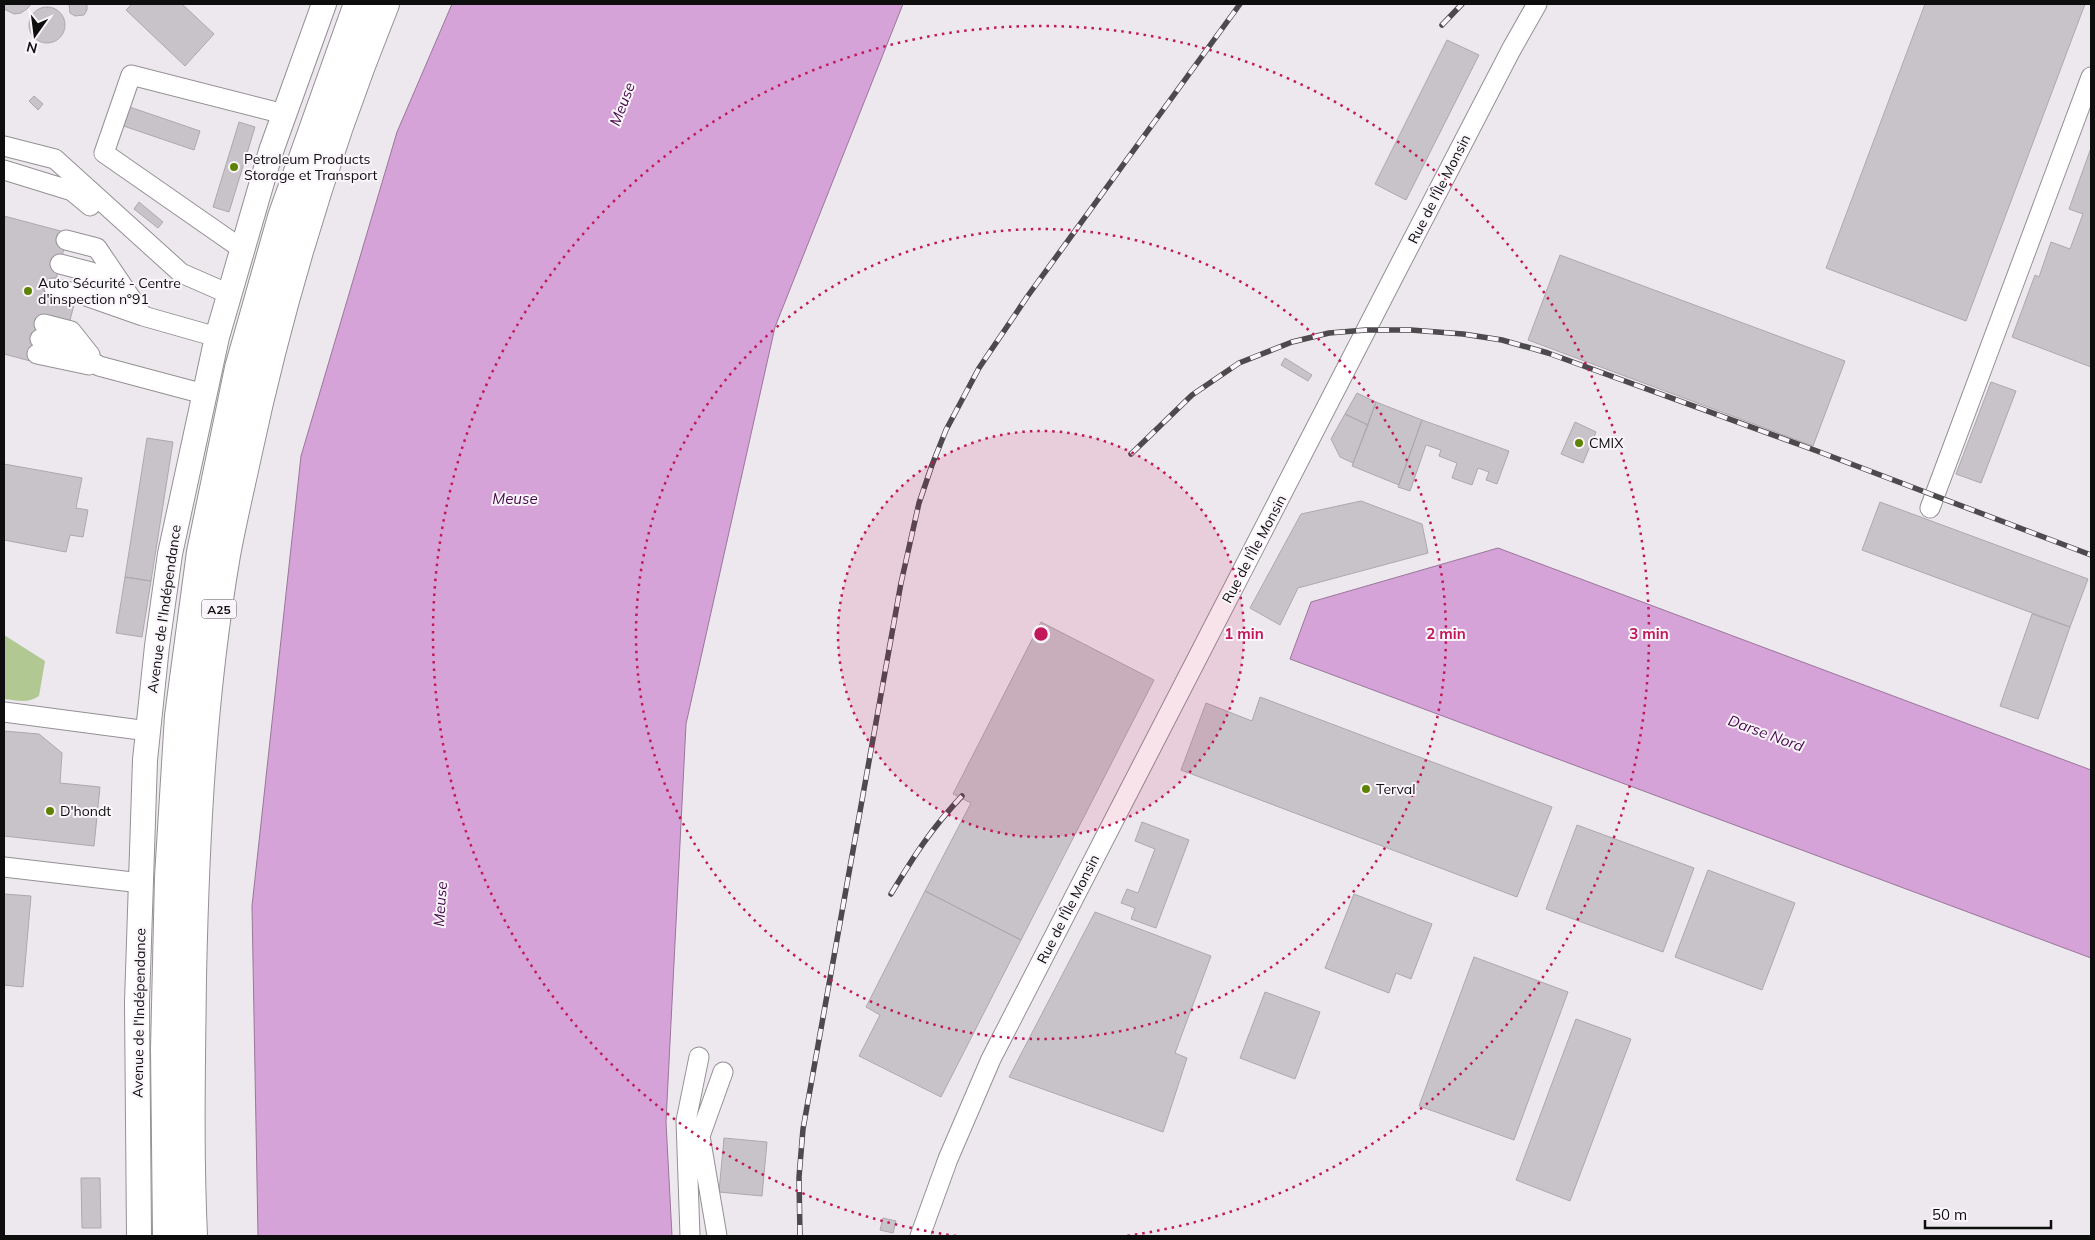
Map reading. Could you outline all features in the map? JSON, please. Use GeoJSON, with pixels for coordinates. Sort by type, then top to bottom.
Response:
{"type":"FeatureCollection","features":[{"type":"Feature","properties":{"kind":"highway","name":"A25"},"geometry":{"type":"LineString","coordinates":[[167,1236],[165,1049],[170,877],[180,716],[201,552],[239,368],[279,226],[340,50],[358,4]]}},
{"type":"Feature","properties":{"kind":"highway","name":"A25"},"geometry":{"type":"LineString","coordinates":[[193,1236],[191,1050],[194,880],[205,718],[226,555],[265,375],[306,224],[363,60],[386,4]]}},
{"type":"Feature","properties":{"kind":"main road","name":"Avenue de l'Indépendance"},"geometry":{"type":"LineString","coordinates":[[139,1236],[137,1002],[141,883],[148,732],[157,646],[170,554],[217,336],[271,151],[324,4]]}},
{"type":"Feature","properties":{"kind":"street","name":"Rue de l'Île Monsin"},"geometry":{"type":"LineString","coordinates":[[920,1236],[951,1151],[990,1060],[1511,50],[1537,4]]}},
{"type":"Feature","properties":{"kind":"street"},"geometry":{"type":"LineString","coordinates":[[242,248],[104,153],[131,75],[284,114]]}},
{"type":"Feature","properties":{"kind":"street"},"geometry":{"type":"LineString","coordinates":[[1930,508],[2091,77]]}},
{"type":"Feature","properties":{"kind":"street"},"geometry":{"type":"LineString","coordinates":[[4,146],[55,159],[181,273],[229,294]]}},
{"type":"Feature","properties":{"kind":"street"},"geometry":{"type":"LineString","coordinates":[[4,170],[72,191],[179,282],[229,294]]}},
{"type":"Feature","properties":{"kind":"street"},"geometry":{"type":"LineString","coordinates":[[143,316],[92,272],[60,263],[86,296],[143,316],[217,336]]}},
{"type":"Feature","properties":{"kind":"street"},"geometry":{"type":"LineString","coordinates":[[41,339],[67,346],[98,366],[204,394]]}},
{"type":"Feature","properties":{"kind":"street"},"geometry":{"type":"LineString","coordinates":[[4,712],[148,732]]}},
{"type":"Feature","properties":{"kind":"street"},"geometry":{"type":"LineString","coordinates":[[4,867],[141,883]]}},
{"type":"Feature","properties":{"kind":"street"},"geometry":{"type":"LineString","coordinates":[[690,1236],[686,1121],[699,1057]]}},
{"type":"Feature","properties":{"kind":"street"},"geometry":{"type":"LineString","coordinates":[[717,1236],[700,1136],[723,1072]]}},
{"type":"Feature","properties":{"kind":"green space"},"geometry":{"type":"Polygon","coordinates":[[[4,635],[45,661],[39,696],[31,700],[4,699],[4,635]]]}},
{"type":"Feature","properties":{"kind":"water","name":"Meuse"},"geometry":{"type":"Polygon","coordinates":[[[452,4],[903,4],[775,327],[686,724],[666,1122],[672,1236],[258,1236],[252,906],[301,456],[397,132],[452,4]]]}},
{"type":"Feature","properties":{"kind":"water","name":"Darse Nord"},"geometry":{"type":"Polygon","coordinates":[[[1498,548],[2091,770],[2091,958],[1290,659],[1311,602],[1498,548]]]}},
{"type":"Feature","properties":{"kind":"building"},"geometry":{"type":"Polygon","coordinates":[[[4,4],[31,4],[21,13],[14,14],[4,9],[4,4]]]}},
{"type":"Feature","properties":{"kind":"building"},"geometry":{"type":"Polygon","coordinates":[[[69,4],[87,4],[87,10],[84,15],[75,16],[70,13],[69,4]]]}},
{"type":"Feature","properties":{"kind":"building"},"geometry":{"type":"Polygon","coordinates":[[[132,4],[182,4],[214,34],[185,66],[126,10],[132,4]]]}},
{"type":"Feature","properties":{"kind":"building"},"geometry":{"type":"Polygon","coordinates":[[[1925,4],[2085,4],[1966,321],[1826,268],[1925,4]]]}},
{"type":"Feature","properties":{"kind":"building"},"geometry":{"type":"Polygon","coordinates":[[[47,7],[59,13],[65,25],[59,37],[47,43],[35,37],[29,25],[35,13],[47,7]]]}},
{"type":"Feature","properties":{"kind":"building"},"geometry":{"type":"Polygon","coordinates":[[[1447,40],[1479,55],[1406,200],[1375,184],[1447,40]]]}},
{"type":"Feature","properties":{"kind":"building"},"geometry":{"type":"Polygon","coordinates":[[[34,96],[43,104],[38,110],[29,101],[34,96]]]}},
{"type":"Feature","properties":{"kind":"building"},"geometry":{"type":"Polygon","coordinates":[[[112,101],[200,131],[194,150],[106,120],[112,101]]]}},
{"type":"Feature","properties":{"kind":"building","name":"Petroleum Products Storage et Transport"},"geometry":{"type":"Polygon","coordinates":[[[239,122],[255,127],[229,212],[213,207],[239,122]]]}},
{"type":"Feature","properties":{"kind":"building"},"geometry":{"type":"Polygon","coordinates":[[[2091,148],[2091,367],[2012,337],[2035,275],[2039,277],[2051,242],[2070,249],[2083,214],[2069,209],[2091,148]]]}},
{"type":"Feature","properties":{"kind":"building"},"geometry":{"type":"Polygon","coordinates":[[[139,202],[163,222],[158,228],[134,209],[139,202]]]}},
{"type":"Feature","properties":{"kind":"building","name":"Auto Sécurité - Centre d'inspection n°91"},"geometry":{"type":"Polygon","coordinates":[[[4,216],[68,233],[52,295],[75,301],[69,324],[34,362],[4,354],[4,216]]]}},
{"type":"Feature","properties":{"kind":"building"},"geometry":{"type":"Polygon","coordinates":[[[1560,255],[1845,361],[1813,446],[1528,340],[1560,255]]]}},
{"type":"Feature","properties":{"kind":"building"},"geometry":{"type":"Polygon","coordinates":[[[1285,358],[1312,375],[1308,381],[1281,365],[1285,358]]]}},
{"type":"Feature","properties":{"kind":"building"},"geometry":{"type":"Polygon","coordinates":[[[1991,382],[2016,391],[1981,483],[1956,474],[1991,382]]]}},
{"type":"Feature","properties":{"kind":"building"},"geometry":{"type":"Polygon","coordinates":[[[1357,393],[1376,402],[1368,425],[1345,414],[1357,393]]]}},
{"type":"Feature","properties":{"kind":"building"},"geometry":{"type":"Polygon","coordinates":[[[1376,402],[1422,420],[1399,485],[1352,466],[1376,402]]]}},
{"type":"Feature","properties":{"kind":"building"},"geometry":{"type":"Polygon","coordinates":[[[1345,414],[1368,425],[1353,463],[1340,457],[1331,439],[1345,414]]]}},
{"type":"Feature","properties":{"kind":"building"},"geometry":{"type":"Polygon","coordinates":[[[1422,420],[1509,451],[1497,484],[1486,480],[1489,472],[1478,468],[1472,485],[1452,478],[1457,463],[1439,456],[1441,450],[1426,445],[1410,491],[1398,487],[1422,420]]]}},
{"type":"Feature","properties":{"kind":"building","name":"CMIX"},"geometry":{"type":"Polygon","coordinates":[[[1575,422],[1596,432],[1583,463],[1561,454],[1575,422]]]}},
{"type":"Feature","properties":{"kind":"building"},"geometry":{"type":"Polygon","coordinates":[[[147,438],[173,442],[151,581],[125,577],[147,438]]]}},
{"type":"Feature","properties":{"kind":"building"},"geometry":{"type":"Polygon","coordinates":[[[4,464],[82,478],[76,508],[88,510],[83,537],[70,535],[66,552],[4,540],[4,464]]]}},
{"type":"Feature","properties":{"kind":"building"},"geometry":{"type":"Polygon","coordinates":[[[1361,501],[1422,524],[1428,553],[1298,588],[1280,625],[1250,608],[1301,514],[1361,501]]]}},
{"type":"Feature","properties":{"kind":"building"},"geometry":{"type":"Polygon","coordinates":[[[1880,502],[2088,579],[2070,627],[1862,550],[1880,502]]]}},
{"type":"Feature","properties":{"kind":"building"},"geometry":{"type":"Polygon","coordinates":[[[125,577],[151,581],[142,637],[116,633],[125,577]]]}},
{"type":"Feature","properties":{"kind":"building"},"geometry":{"type":"Polygon","coordinates":[[[2032,614],[2070,627],[2038,719],[2000,706],[2032,614]]]}},
{"type":"Feature","properties":{"kind":"building"},"geometry":{"type":"Polygon","coordinates":[[[1041,622],[1154,680],[1021,940],[925,891],[971,803],[953,794],[1041,622]]]}},
{"type":"Feature","properties":{"kind":"building","name":"Terval"},"geometry":{"type":"Polygon","coordinates":[[[1260,697],[1552,807],[1517,897],[1181,770],[1206,703],[1252,721],[1260,697]]]}},
{"type":"Feature","properties":{"kind":"building","name":"D'hondt"},"geometry":{"type":"Polygon","coordinates":[[[4,731],[39,734],[62,753],[60,783],[100,787],[94,846],[4,836],[4,731]]]}},
{"type":"Feature","properties":{"kind":"building"},"geometry":{"type":"Polygon","coordinates":[[[1142,822],[1189,840],[1156,928],[1131,919],[1135,908],[1121,903],[1127,889],[1138,893],[1155,849],[1135,841],[1142,822]]]}},
{"type":"Feature","properties":{"kind":"building"},"geometry":{"type":"Polygon","coordinates":[[[1577,825],[1694,868],[1663,952],[1546,909],[1577,825]]]}},
{"type":"Feature","properties":{"kind":"building"},"geometry":{"type":"Polygon","coordinates":[[[1708,870],[1795,903],[1762,990],[1675,957],[1708,870]]]}},
{"type":"Feature","properties":{"kind":"building"},"geometry":{"type":"Polygon","coordinates":[[[925,891],[1021,940],[941,1097],[859,1056],[880,1015],[866,1007],[925,891]]]}},
{"type":"Feature","properties":{"kind":"building"},"geometry":{"type":"Polygon","coordinates":[[[4,894],[31,896],[23,987],[4,985],[4,894]]]}},
{"type":"Feature","properties":{"kind":"building"},"geometry":{"type":"Polygon","coordinates":[[[1354,894],[1432,924],[1411,979],[1396,973],[1389,993],[1325,968],[1354,894]]]}},
{"type":"Feature","properties":{"kind":"building"},"geometry":{"type":"Polygon","coordinates":[[[1095,912],[1211,956],[1175,1053],[1187,1058],[1163,1132],[1009,1077],[1095,912]]]}},
{"type":"Feature","properties":{"kind":"building"},"geometry":{"type":"Polygon","coordinates":[[[1474,957],[1568,992],[1514,1140],[1419,1106],[1474,957]]]}},
{"type":"Feature","properties":{"kind":"building"},"geometry":{"type":"Polygon","coordinates":[[[1265,992],[1320,1012],[1295,1079],[1240,1058],[1265,992]]]}},
{"type":"Feature","properties":{"kind":"building"},"geometry":{"type":"Polygon","coordinates":[[[1576,1019],[1631,1039],[1570,1201],[1516,1180],[1576,1019]]]}},
{"type":"Feature","properties":{"kind":"building"},"geometry":{"type":"Polygon","coordinates":[[[724,1138],[767,1142],[762,1196],[719,1192],[724,1138]]]}},
{"type":"Feature","properties":{"kind":"building"},"geometry":{"type":"Polygon","coordinates":[[[81,1178],[100,1178],[101,1228],[82,1228],[81,1178]]]}},
{"type":"Feature","properties":{"kind":"building"},"geometry":{"type":"Polygon","coordinates":[[[883,1218],[896,1221],[893,1233],[880,1230],[883,1218]]]}},
{"type":"Feature","properties":{"kind":"railway"},"geometry":{"type":"LineString","coordinates":[[800,1236],[799,1177],[803,1129],[901,583],[919,503],[932,465],[946,430],[979,368],[1027,297],[1240,4]]}},
{"type":"Feature","properties":{"kind":"railway"},"geometry":{"type":"LineString","coordinates":[[1442,25],[1462,4]]}},
{"type":"Feature","properties":{"kind":"railway"},"geometry":{"type":"LineString","coordinates":[[1131,454],[1192,395],[1239,363],[1292,342],[1329,333],[1366,330],[1411,330],[1463,334],[1502,340],[1548,353],[1817,451],[2091,555]]}},
{"type":"Feature","properties":{"kind":"railway"},"geometry":{"type":"LineString","coordinates":[[891,894],[924,843],[962,796]]}},
{"type":"Feature","properties":{"kind":"place","name":"Petroleum Products Storage et Transport"},"geometry":{"type":"Point","coordinates":[234,167]}},
{"type":"Feature","properties":{"kind":"place","name":"Auto Sécurité - Centre d'inspection n°91"},"geometry":{"type":"Point","coordinates":[28,291]}},
{"type":"Feature","properties":{"kind":"place","name":"CMIX"},"geometry":{"type":"Point","coordinates":[1579,443]}},
{"type":"Feature","properties":{"kind":"place","name":"Terval"},"geometry":{"type":"Point","coordinates":[1366,789]}},
{"type":"Feature","properties":{"kind":"place","name":"D'hondt"},"geometry":{"type":"Point","coordinates":[50,811]}}]}
